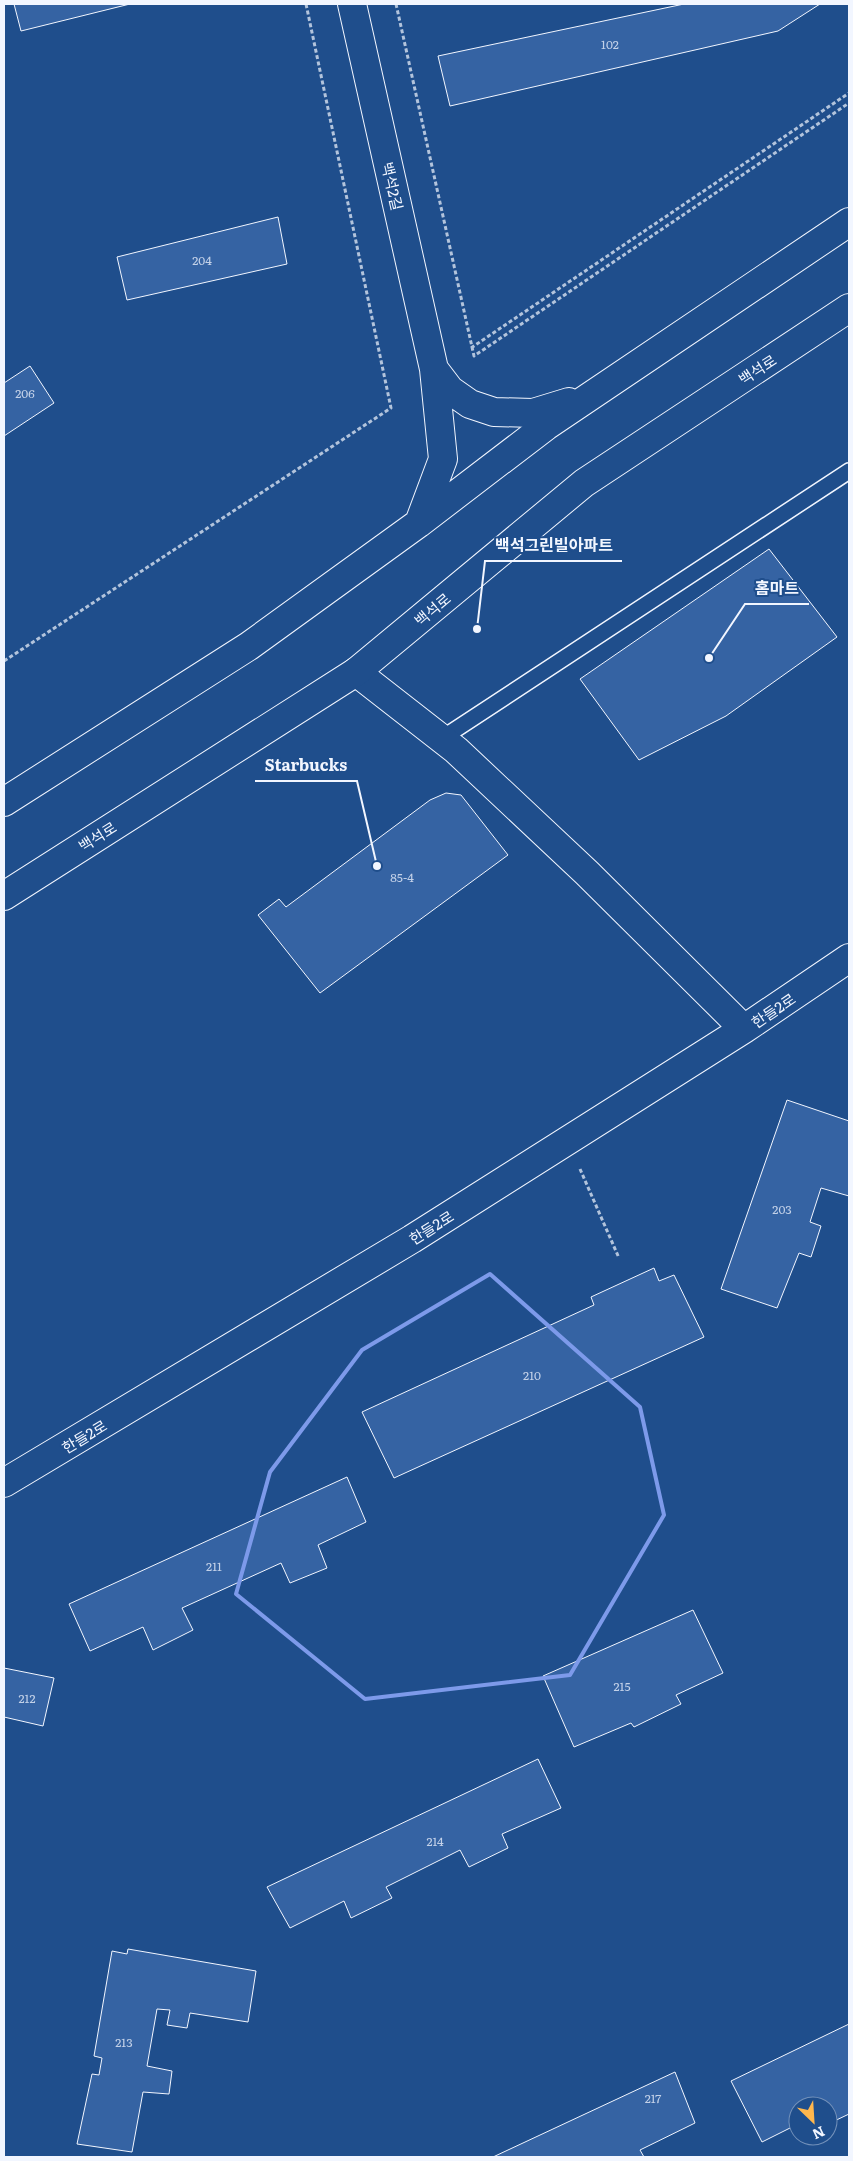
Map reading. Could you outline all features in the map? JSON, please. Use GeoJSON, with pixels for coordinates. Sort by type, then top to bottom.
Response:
{"type":"FeatureCollection","features":[{"type":"Feature","properties":{"kind":"street","name":"백석2길"},"geometry":{"type":"LineString","coordinates":[[352,4],[434,369],[443,458],[419,522]]}},
{"type":"Feature","properties":{"kind":"street"},"geometry":{"type":"LineString","coordinates":[[4,802],[249,646],[419,522],[546,426],[849,222]]}},
{"type":"Feature","properties":{"kind":"street","name":"백석로"},"geometry":{"type":"LineString","coordinates":[[4,896],[356,672],[584,483],[849,308]]}},
{"type":"Feature","properties":{"kind":"street"},"geometry":{"type":"LineString","coordinates":[[434,369],[450,390],[470,404],[494,412],[533,413],[592,396]]}},
{"type":"Feature","properties":{"kind":"street"},"geometry":{"type":"LineString","coordinates":[[356,672],[456,750],[587,873],[744,1029]]}},
{"type":"Feature","properties":{"kind":"street","name":"한들2로"},"geometry":{"type":"LineString","coordinates":[[4,1483],[412,1239],[744,1029],[849,958]]}},
{"type":"Feature","properties":{"kind":"lane"},"geometry":{"type":"LineString","coordinates":[[441,739],[849,471]]}},
{"type":"Feature","properties":{"kind":"path"},"geometry":{"type":"LineString","coordinates":[[4,661],[391,408],[306,4]]}},
{"type":"Feature","properties":{"kind":"path"},"geometry":{"type":"LineString","coordinates":[[396,4],[474,356],[849,103]]}},
{"type":"Feature","properties":{"kind":"path"},"geometry":{"type":"LineString","coordinates":[[471,348],[849,93]]}},
{"type":"Feature","properties":{"kind":"path"},"geometry":{"type":"LineString","coordinates":[[567,1141],[619,1258]]}},
{"type":"Feature","properties":{"kind":"highlighted area"},"geometry":{"type":"Polygon","coordinates":[[[490,1274],[640,1407],[664,1515],[570,1675],[365,1699],[236,1594],[270,1472],[362,1350],[490,1274]]]}},
{"type":"Feature","properties":{"kind":"building"},"geometry":{"type":"Polygon","coordinates":[[[14,4],[130,4],[21,31],[14,4]]]}},
{"type":"Feature","properties":{"kind":"building"},"geometry":{"type":"Polygon","coordinates":[[[684,4],[820,4],[778,31],[450,106],[438,56],[684,4]]]}},
{"type":"Feature","properties":{"kind":"building"},"geometry":{"type":"Polygon","coordinates":[[[278,217],[287,264],[127,300],[117,257],[278,217]]]}},
{"type":"Feature","properties":{"kind":"building"},"geometry":{"type":"Polygon","coordinates":[[[30,366],[54,403],[4,436],[4,383],[30,366]]]}},
{"type":"Feature","properties":{"kind":"building"},"geometry":{"type":"Polygon","coordinates":[[[769,549],[837,637],[726,716],[639,760],[580,679],[769,549]]]}},
{"type":"Feature","properties":{"kind":"building"},"geometry":{"type":"Polygon","coordinates":[[[446,793],[461,795],[508,855],[320,993],[258,915],[279,899],[286,907],[430,800],[446,793]]]}},
{"type":"Feature","properties":{"kind":"building"},"geometry":{"type":"Polygon","coordinates":[[[787,1100],[849,1121],[849,1196],[821,1188],[810,1222],[821,1226],[811,1257],[799,1253],[777,1308],[721,1289],[787,1100]]]}},
{"type":"Feature","properties":{"kind":"building"},"geometry":{"type":"Polygon","coordinates":[[[654,1268],[659,1281],[674,1275],[704,1337],[394,1478],[362,1412],[594,1305],[591,1297],[654,1268]]]}},
{"type":"Feature","properties":{"kind":"building"},"geometry":{"type":"Polygon","coordinates":[[[347,1477],[366,1522],[318,1545],[327,1568],[290,1583],[281,1563],[182,1608],[193,1630],[153,1650],[143,1627],[90,1651],[69,1604],[347,1477]]]}},
{"type":"Feature","properties":{"kind":"building"},"geometry":{"type":"Polygon","coordinates":[[[693,1610],[723,1673],[676,1695],[681,1704],[634,1727],[631,1723],[574,1747],[543,1676],[693,1610]]]}},
{"type":"Feature","properties":{"kind":"building"},"geometry":{"type":"Polygon","coordinates":[[[4,1668],[54,1678],[43,1726],[4,1717],[4,1668]]]}},
{"type":"Feature","properties":{"kind":"building"},"geometry":{"type":"Polygon","coordinates":[[[538,1759],[561,1808],[502,1834],[508,1848],[469,1867],[460,1850],[386,1887],[392,1898],[351,1918],[344,1901],[290,1928],[267,1887],[538,1759]]]}},
{"type":"Feature","properties":{"kind":"building"},"geometry":{"type":"Polygon","coordinates":[[[128,1949],[256,1971],[248,2022],[190,2013],[187,2028],[167,2025],[170,2010],[157,2009],[147,2066],[172,2071],[169,2094],[143,2092],[132,2152],[77,2144],[92,2074],[99,2075],[102,2058],[94,2056],[112,1951],[127,1954],[128,1949]]]}},
{"type":"Feature","properties":{"kind":"building"},"geometry":{"type":"Polygon","coordinates":[[[849,2024],[849,2114],[838,2119],[838,2096],[788,2096],[788,2129],[762,2142],[731,2081],[849,2024]]]}},
{"type":"Feature","properties":{"kind":"building"},"geometry":{"type":"Polygon","coordinates":[[[675,2072],[695,2123],[640,2150],[644,2157],[493,2157],[675,2072]]]}},
{"type":"Feature","properties":{"kind":"place","name":"백석그린빌아파트"},"geometry":{"type":"Point","coordinates":[477,629]}},
{"type":"Feature","properties":{"kind":"place","name":"홈마트"},"geometry":{"type":"Point","coordinates":[709,658]}},
{"type":"Feature","properties":{"kind":"place","name":"Starbucks"},"geometry":{"type":"Point","coordinates":[377,866]}}]}
